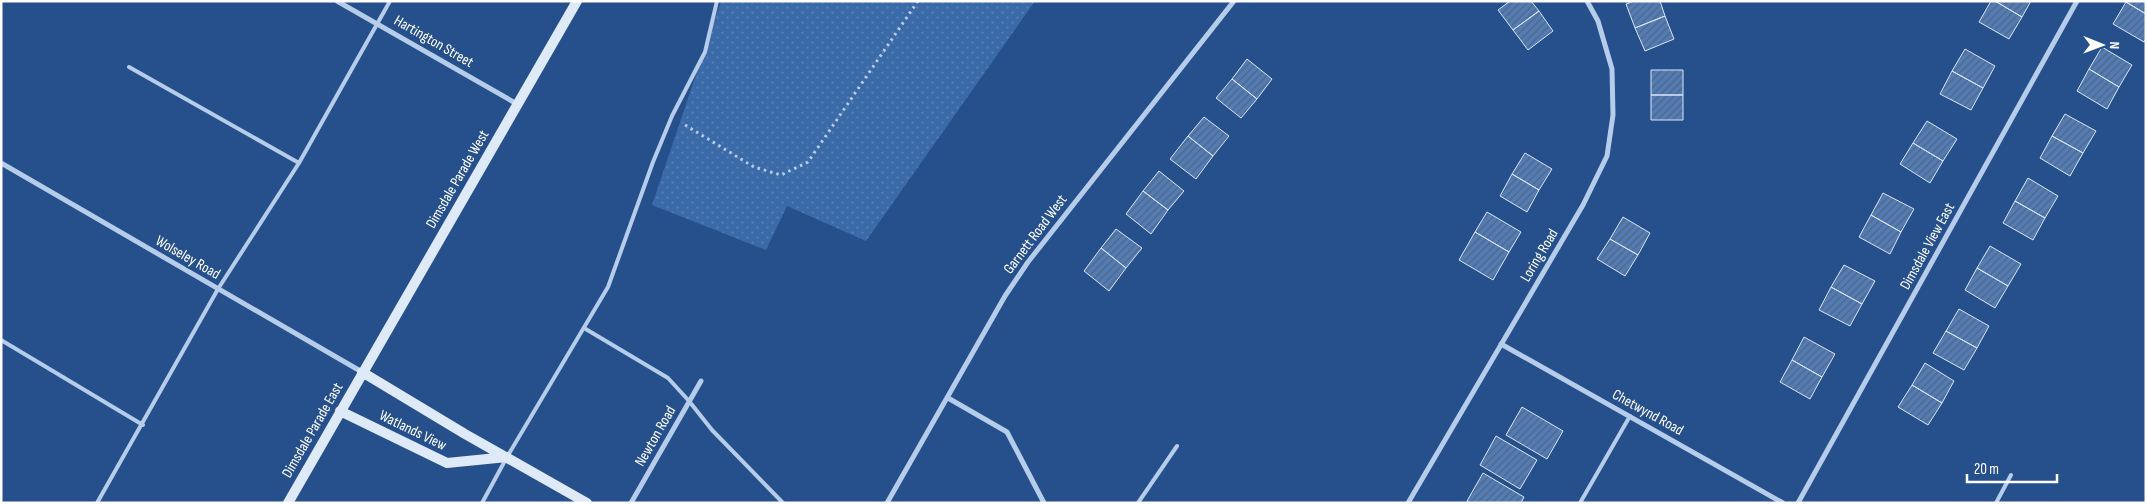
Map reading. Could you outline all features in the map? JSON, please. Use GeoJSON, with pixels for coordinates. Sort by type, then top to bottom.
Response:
{"type":"FeatureCollection","features":[{"type":"Feature","properties":{"kind":"main road","name":"Dimsdale Parade West"},"geometry":{"type":"LineString","coordinates":[[362,372],[578,1]]}},
{"type":"Feature","properties":{"kind":"main road","name":"Dimsdale Parade East"},"geometry":{"type":"LineString","coordinates":[[288,503],[362,372]]}},
{"type":"Feature","properties":{"kind":"main road","name":"Watlands View"},"geometry":{"type":"LineString","coordinates":[[362,372],[587,503]]}},
{"type":"Feature","properties":{"kind":"main road","name":"Watlands View"},"geometry":{"type":"LineString","coordinates":[[340,411],[447,463],[507,457]]}},
{"type":"Feature","properties":{"kind":"street","name":"Hartington Street"},"geometry":{"type":"LineString","coordinates":[[337,1],[517,104]]}},
{"type":"Feature","properties":{"kind":"street","name":"Garnett Road West"},"geometry":{"type":"LineString","coordinates":[[887,503],[1005,296],[1028,262],[1234,1]]}},
{"type":"Feature","properties":{"kind":"street","name":"Loring Road"},"geometry":{"type":"LineString","coordinates":[[1408,503],[1583,205],[1607,156],[1613,115],[1612,70],[1598,21],[1587,1]]}},
{"type":"Feature","properties":{"kind":"street","name":"Dimsdale View East"},"geometry":{"type":"LineString","coordinates":[[1798,503],[2077,1]]}},
{"type":"Feature","properties":{"kind":"street","name":"Wolseley Road"},"geometry":{"type":"LineString","coordinates":[[1,163],[362,372]]}},
{"type":"Feature","properties":{"kind":"street","name":"Chetwynd Road"},"geometry":{"type":"LineString","coordinates":[[1501,344],[1783,503]]}},
{"type":"Feature","properties":{"kind":"street","name":"Newton Road"},"geometry":{"type":"LineString","coordinates":[[631,503],[700,382]]}},
{"type":"Feature","properties":{"kind":"street"},"geometry":{"type":"LineString","coordinates":[[948,398],[1007,432],[1044,503]]}},
{"type":"Feature","properties":{"kind":"lane"},"geometry":{"type":"LineString","coordinates":[[98,503],[218,289],[299,163],[390,1]]}},
{"type":"Feature","properties":{"kind":"lane"},"geometry":{"type":"LineString","coordinates":[[482,503],[507,457],[608,287],[653,162],[672,116],[705,52],[717,1]]}},
{"type":"Feature","properties":{"kind":"lane"},"geometry":{"type":"LineString","coordinates":[[129,67],[299,163]]}},
{"type":"Feature","properties":{"kind":"lane"},"geometry":{"type":"LineString","coordinates":[[584,328],[668,378],[712,430],[783,503]]}},
{"type":"Feature","properties":{"kind":"lane"},"geometry":{"type":"LineString","coordinates":[[1,340],[143,425]]}},
{"type":"Feature","properties":{"kind":"lane"},"geometry":{"type":"LineString","coordinates":[[1580,503],[1630,416]]}},
{"type":"Feature","properties":{"kind":"lane"},"geometry":{"type":"LineString","coordinates":[[1138,503],[1177,446]]}},
{"type":"Feature","properties":{"kind":"lane"},"geometry":{"type":"LineString","coordinates":[[1996,503],[2011,475]]}},
{"type":"Feature","properties":{"kind":"path"},"geometry":{"type":"LineString","coordinates":[[672,116],[754,167],[781,174],[808,162],[918,1]]}},
{"type":"Feature","properties":{"kind":"shaded area"},"geometry":{"type":"Polygon","coordinates":[[[721,1],[1035,1],[866,241],[787,206],[766,250],[652,205],[721,1]]]}},
{"type":"Feature","properties":{"kind":"building"},"geometry":{"type":"Polygon","coordinates":[[[1510,1],[1531,1],[1539,11],[1513,30],[1498,10],[1510,1]]]}},
{"type":"Feature","properties":{"kind":"building"},"geometry":{"type":"Polygon","coordinates":[[[1634,1],[1660,1],[1665,16],[1635,28],[1626,4],[1634,1]]]}},
{"type":"Feature","properties":{"kind":"building"},"geometry":{"type":"Polygon","coordinates":[[[1991,1],[1995,1],[2022,17],[2009,39],[1979,22],[1991,1]]]}},
{"type":"Feature","properties":{"kind":"building"},"geometry":{"type":"Polygon","coordinates":[[[1995,1],[2031,1],[2022,17],[1995,1]]]}},
{"type":"Feature","properties":{"kind":"building"},"geometry":{"type":"Polygon","coordinates":[[[2146,1],[2146,14],[2126,2],[2146,1]]]}},
{"type":"Feature","properties":{"kind":"building"},"geometry":{"type":"Polygon","coordinates":[[[2126,2],[2146,14],[2146,38],[2144,42],[2113,24],[2126,2]]]}},
{"type":"Feature","properties":{"kind":"building"},"geometry":{"type":"Polygon","coordinates":[[[1539,11],[1553,31],[1528,50],[1513,30],[1539,11]]]}},
{"type":"Feature","properties":{"kind":"building"},"geometry":{"type":"Polygon","coordinates":[[[1665,16],[1674,39],[1645,51],[1635,28],[1665,16]]]}},
{"type":"Feature","properties":{"kind":"building"},"geometry":{"type":"Polygon","coordinates":[[[2102,47],[2132,65],[2119,87],[2089,69],[2102,47]]]}},
{"type":"Feature","properties":{"kind":"building"},"geometry":{"type":"Polygon","coordinates":[[[1965,49],[1995,66],[1983,88],[1952,71],[1965,49]]]}},
{"type":"Feature","properties":{"kind":"building"},"geometry":{"type":"Polygon","coordinates":[[[1247,59],[1272,79],[1257,99],[1232,79],[1247,59]]]}},
{"type":"Feature","properties":{"kind":"building"},"geometry":{"type":"Polygon","coordinates":[[[2089,69],[2119,87],[2107,109],[2077,91],[2089,69]]]}},
{"type":"Feature","properties":{"kind":"building"},"geometry":{"type":"Polygon","coordinates":[[[1651,70],[1683,70],[1683,95],[1651,95],[1651,70]]]}},
{"type":"Feature","properties":{"kind":"building"},"geometry":{"type":"Polygon","coordinates":[[[1952,71],[1983,88],[1971,110],[1940,94],[1952,71]]]}},
{"type":"Feature","properties":{"kind":"building"},"geometry":{"type":"Polygon","coordinates":[[[1232,79],[1257,99],[1241,118],[1216,98],[1232,79]]]}},
{"type":"Feature","properties":{"kind":"building"},"geometry":{"type":"Polygon","coordinates":[[[1651,95],[1683,95],[1683,120],[1651,120],[1651,95]]]}},
{"type":"Feature","properties":{"kind":"building"},"geometry":{"type":"Polygon","coordinates":[[[2065,114],[2096,131],[2083,153],[2052,136],[2065,114]]]}},
{"type":"Feature","properties":{"kind":"building"},"geometry":{"type":"Polygon","coordinates":[[[1204,117],[1229,136],[1213,156],[1188,136],[1204,117]]]}},
{"type":"Feature","properties":{"kind":"building"},"geometry":{"type":"Polygon","coordinates":[[[1927,121],[1957,139],[1943,161],[1913,143],[1927,121]]]}},
{"type":"Feature","properties":{"kind":"building"},"geometry":{"type":"Polygon","coordinates":[[[1188,136],[1213,156],[1196,179],[1170,159],[1188,136]]]}},
{"type":"Feature","properties":{"kind":"building"},"geometry":{"type":"Polygon","coordinates":[[[2052,136],[2083,153],[2070,176],[2040,158],[2052,136]]]}},
{"type":"Feature","properties":{"kind":"building"},"geometry":{"type":"Polygon","coordinates":[[[1913,143],[1943,161],[1930,183],[1900,164],[1913,143]]]}},
{"type":"Feature","properties":{"kind":"building"},"geometry":{"type":"Polygon","coordinates":[[[1525,153],[1552,169],[1539,190],[1512,174],[1525,153]]]}},
{"type":"Feature","properties":{"kind":"building"},"geometry":{"type":"Polygon","coordinates":[[[1159,171],[1184,191],[1168,210],[1143,191],[1159,171]]]}},
{"type":"Feature","properties":{"kind":"building"},"geometry":{"type":"Polygon","coordinates":[[[1512,174],[1539,190],[1527,212],[1500,196],[1512,174]]]}},
{"type":"Feature","properties":{"kind":"building"},"geometry":{"type":"Polygon","coordinates":[[[2028,178],[2058,196],[2045,218],[2015,201],[2028,178]]]}},
{"type":"Feature","properties":{"kind":"building"},"geometry":{"type":"Polygon","coordinates":[[[1143,191],[1168,210],[1151,234],[1126,214],[1143,191]]]}},
{"type":"Feature","properties":{"kind":"building"},"geometry":{"type":"Polygon","coordinates":[[[1883,193],[1914,209],[1901,232],[1871,215],[1883,193]]]}},
{"type":"Feature","properties":{"kind":"building"},"geometry":{"type":"Polygon","coordinates":[[[2015,201],[2045,218],[2033,240],[2003,223],[2015,201]]]}},
{"type":"Feature","properties":{"kind":"building"},"geometry":{"type":"Polygon","coordinates":[[[1487,212],[1521,232],[1509,252],[1475,232],[1487,212]]]}},
{"type":"Feature","properties":{"kind":"building"},"geometry":{"type":"Polygon","coordinates":[[[1871,215],[1901,232],[1890,254],[1859,237],[1871,215]]]}},
{"type":"Feature","properties":{"kind":"building"},"geometry":{"type":"Polygon","coordinates":[[[1623,217],[1650,233],[1638,255],[1610,239],[1623,217]]]}},
{"type":"Feature","properties":{"kind":"building"},"geometry":{"type":"Polygon","coordinates":[[[1116,229],[1142,248],[1126,268],[1101,248],[1116,229]]]}},
{"type":"Feature","properties":{"kind":"building"},"geometry":{"type":"Polygon","coordinates":[[[1475,232],[1509,252],[1493,280],[1459,260],[1475,232]]]}},
{"type":"Feature","properties":{"kind":"building"},"geometry":{"type":"Polygon","coordinates":[[[1610,239],[1638,255],[1625,276],[1597,259],[1610,239]]]}},
{"type":"Feature","properties":{"kind":"building"},"geometry":{"type":"Polygon","coordinates":[[[1990,246],[2021,264],[2008,286],[1977,268],[1990,246]]]}},
{"type":"Feature","properties":{"kind":"building"},"geometry":{"type":"Polygon","coordinates":[[[1101,248],[1126,268],[1109,291],[1084,271],[1101,248]]]}},
{"type":"Feature","properties":{"kind":"building"},"geometry":{"type":"Polygon","coordinates":[[[1844,265],[1875,281],[1862,304],[1831,287],[1844,265]]]}},
{"type":"Feature","properties":{"kind":"building"},"geometry":{"type":"Polygon","coordinates":[[[1977,268],[2008,286],[1995,308],[1965,290],[1977,268]]]}},
{"type":"Feature","properties":{"kind":"building"},"geometry":{"type":"Polygon","coordinates":[[[1831,287],[1862,304],[1850,326],[1819,310],[1831,287]]]}},
{"type":"Feature","properties":{"kind":"building"},"geometry":{"type":"Polygon","coordinates":[[[1959,309],[1989,326],[1977,348],[1946,331],[1959,309]]]}},
{"type":"Feature","properties":{"kind":"building"},"geometry":{"type":"Polygon","coordinates":[[[1946,331],[1977,348],[1964,370],[1933,353],[1946,331]]]}},
{"type":"Feature","properties":{"kind":"building"},"geometry":{"type":"Polygon","coordinates":[[[1804,337],[1835,354],[1822,377],[1792,360],[1804,337]]]}},
{"type":"Feature","properties":{"kind":"building"},"geometry":{"type":"Polygon","coordinates":[[[1792,360],[1822,377],[1810,399],[1780,382],[1792,360]]]}},
{"type":"Feature","properties":{"kind":"building"},"geometry":{"type":"Polygon","coordinates":[[[1925,363],[1954,381],[1942,403],[1912,385],[1925,363]]]}},
{"type":"Feature","properties":{"kind":"building"},"geometry":{"type":"Polygon","coordinates":[[[1912,385],[1942,403],[1928,425],[1898,407],[1912,385]]]}},
{"type":"Feature","properties":{"kind":"building"},"geometry":{"type":"Polygon","coordinates":[[[1522,407],[1563,431],[1547,459],[1506,435],[1522,407]]]}},
{"type":"Feature","properties":{"kind":"building"},"geometry":{"type":"Polygon","coordinates":[[[1496,436],[1537,460],[1520,489],[1480,465],[1496,436]]]}},
{"type":"Feature","properties":{"kind":"building"},"geometry":{"type":"Polygon","coordinates":[[[1483,473],[1524,497],[1521,503],[1470,503],[1467,501],[1483,473]]]}}]}
